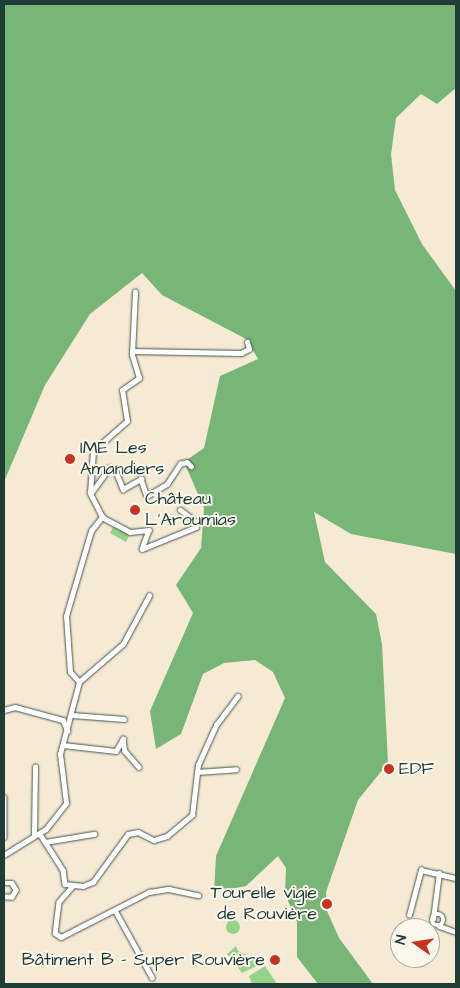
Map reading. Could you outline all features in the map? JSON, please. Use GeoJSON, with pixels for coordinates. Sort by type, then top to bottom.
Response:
{"type":"FeatureCollection","features":[{"type":"Feature","properties":{"kind":"street"},"geometry":{"type":"LineString","coordinates":[[135,292],[132,351],[139,381],[122,390],[127,421],[93,452],[91,493],[102,517],[130,532],[149,530],[142,550],[196,527],[197,523],[180,510]]}},
{"type":"Feature","properties":{"kind":"street"},"geometry":{"type":"LineString","coordinates":[[132,351],[241,353],[249,349],[247,342]]}},
{"type":"Feature","properties":{"kind":"street"},"geometry":{"type":"LineString","coordinates":[[91,493],[110,468],[115,469],[123,488],[141,479],[147,496],[167,484],[180,464],[187,462],[191,466]]}},
{"type":"Feature","properties":{"kind":"street"},"geometry":{"type":"LineString","coordinates":[[79,682],[70,672],[66,616],[91,531],[102,517]]}},
{"type":"Feature","properties":{"kind":"street"},"geometry":{"type":"LineString","coordinates":[[40,834],[66,803],[60,762],[62,745],[68,731],[79,682],[123,644],[149,596]]}},
{"type":"Feature","properties":{"kind":"street"},"geometry":{"type":"LineString","coordinates":[[40,834],[63,870],[64,882],[73,886],[90,884],[128,834],[158,840],[178,828],[192,815],[197,772],[216,725],[238,696]]}},
{"type":"Feature","properties":{"kind":"street"},"geometry":{"type":"LineString","coordinates":[[4,710],[15,707],[63,720],[68,731]]}},
{"type":"Feature","properties":{"kind":"street"},"geometry":{"type":"LineString","coordinates":[[72,715],[124,719]]}},
{"type":"Feature","properties":{"kind":"street"},"geometry":{"type":"LineString","coordinates":[[62,745],[116,751],[123,739],[125,750],[139,767]]}},
{"type":"Feature","properties":{"kind":"street"},"geometry":{"type":"LineString","coordinates":[[34,834],[35,767]]}},
{"type":"Feature","properties":{"kind":"street"},"geometry":{"type":"LineString","coordinates":[[197,772],[236,769]]}},
{"type":"Feature","properties":{"kind":"street"},"geometry":{"type":"LineString","coordinates":[[4,796],[4,837]]}},
{"type":"Feature","properties":{"kind":"street"},"geometry":{"type":"LineString","coordinates":[[4,856],[34,834],[40,834]]}},
{"type":"Feature","properties":{"kind":"street"},"geometry":{"type":"LineString","coordinates":[[46,842],[94,834]]}},
{"type":"Feature","properties":{"kind":"street"},"geometry":{"type":"LineString","coordinates":[[409,915],[419,872],[439,873],[456,878]]}},
{"type":"Feature","properties":{"kind":"street"},"geometry":{"type":"LineString","coordinates":[[439,873],[432,918],[443,917],[440,924]]}},
{"type":"Feature","properties":{"kind":"street"},"geometry":{"type":"LineString","coordinates":[[4,883],[12,883],[16,890],[12,897],[4,898]]}},
{"type":"Feature","properties":{"kind":"street"},"geometry":{"type":"LineString","coordinates":[[73,886],[59,902],[58,936],[161,889],[198,895]]}},
{"type":"Feature","properties":{"kind":"street"},"geometry":{"type":"LineString","coordinates":[[116,910],[152,977]]}},
{"type":"Feature","properties":{"kind":"street"},"geometry":{"type":"LineString","coordinates":[[440,926],[456,932]]}},
{"type":"Feature","properties":{"kind":"green space"},"geometry":{"type":"Polygon","coordinates":[[[4,4],[456,4],[456,88],[437,104],[421,94],[396,118],[391,154],[395,190],[422,244],[456,291],[456,554],[351,534],[314,512],[325,562],[376,614],[382,644],[388,763],[358,800],[326,892],[327,911],[339,938],[373,984],[318,984],[297,957],[297,922],[285,894],[286,868],[278,856],[246,886],[214,892],[216,856],[285,698],[273,672],[255,660],[224,663],[203,674],[181,734],[156,749],[150,711],[193,613],[176,585],[201,548],[204,508],[184,462],[204,448],[220,376],[258,359],[246,339],[162,295],[142,273],[90,314],[45,385],[4,482],[4,4]]]}},
{"type":"Feature","properties":{"kind":"green space"},"geometry":{"type":"Polygon","coordinates":[[[114,525],[130,534],[126,542],[110,533],[114,525]]]}},
{"type":"Feature","properties":{"kind":"green space"},"geometry":{"type":"Polygon","coordinates":[[[233,920],[238,922],[240,927],[238,932],[233,934],[228,932],[226,927],[228,922],[233,920]]]}},
{"type":"Feature","properties":{"kind":"green space"},"geometry":{"type":"Polygon","coordinates":[[[236,946],[238,951],[263,963],[242,973],[227,954],[236,946]]]}},
{"type":"Feature","properties":{"kind":"green space"},"geometry":{"type":"Polygon","coordinates":[[[265,966],[277,984],[252,984],[249,976],[265,966]]]}},
{"type":"Feature","properties":{"kind":"place","name":"IME Les Amandiers"},"geometry":{"type":"Point","coordinates":[70,459]}},
{"type":"Feature","properties":{"kind":"place","name":"Château L'Aroumias"},"geometry":{"type":"Point","coordinates":[135,510]}},
{"type":"Feature","properties":{"kind":"place","name":"EDF"},"geometry":{"type":"Point","coordinates":[389,769]}},
{"type":"Feature","properties":{"kind":"place","name":"Tourelle vigie de Rouvière"},"geometry":{"type":"Point","coordinates":[327,904]}},
{"type":"Feature","properties":{"kind":"place","name":"Bâtiment B - Super Rouvière"},"geometry":{"type":"Point","coordinates":[275,960]}}]}
